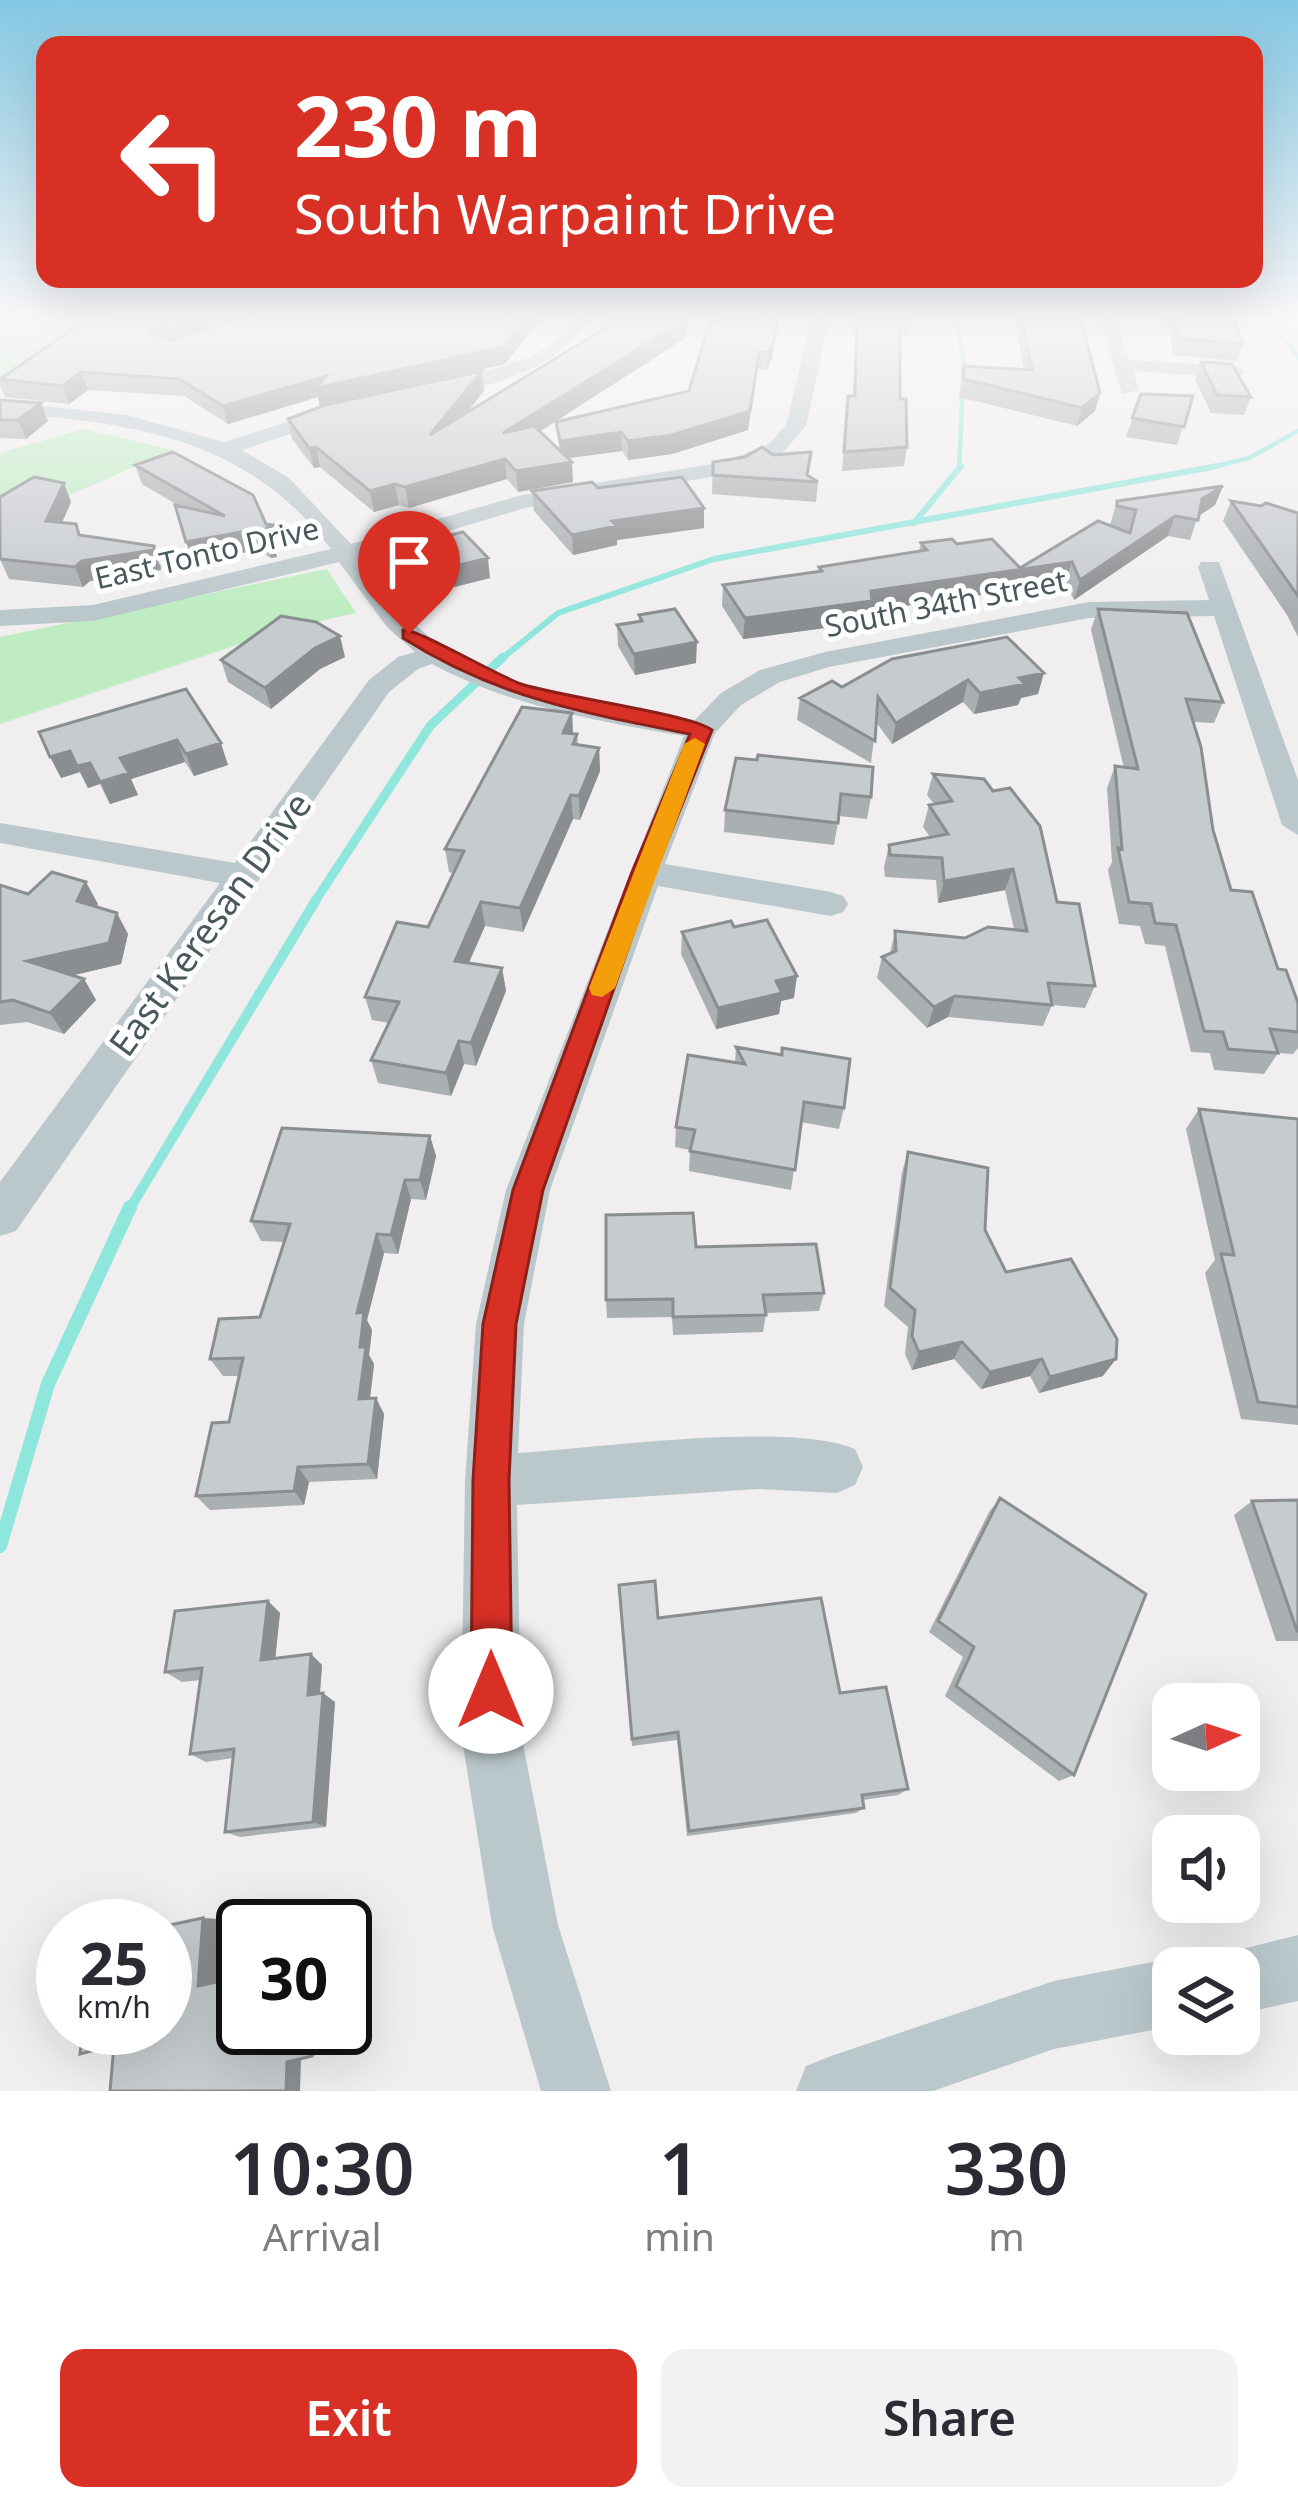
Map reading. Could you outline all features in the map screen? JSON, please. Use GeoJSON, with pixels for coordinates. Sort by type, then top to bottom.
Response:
{"type":"FeatureCollection","features":[{"type":"Feature","properties":{"kind":"street"},"geometry":{"type":"LineString","coordinates":[[82,414],[151,426],[224,449],[280,480],[348,552],[409,634],[448,659],[512,687],[571,705],[702,730],[644,872],[528,1190],[500,1324],[491,1480],[491,1733],[525,1925],[576,2091]]}},
{"type":"Feature","properties":{"kind":"street"},"geometry":{"type":"LineString","coordinates":[[224,449],[330,414]]}},
{"type":"Feature","properties":{"kind":"street","name":"East Tonto Drive"},"geometry":{"type":"LineString","coordinates":[[0,617],[46,619],[93,613],[348,552],[522,502],[729,468],[776,448],[796,426],[799,414]]}},
{"type":"Feature","properties":{"kind":"street"},"geometry":{"type":"LineString","coordinates":[[1210,567],[1298,825]]}},
{"type":"Feature","properties":{"kind":"street","name":"South 34th Street"},"geometry":{"type":"LineString","coordinates":[[702,730],[731,699],[770,676],[825,660],[1089,610],[1225,608]]}},
{"type":"Feature","properties":{"kind":"street","name":"East Keresan Drive"},"geometry":{"type":"LineString","coordinates":[[0,1217],[380,686],[409,663],[448,659]]}},
{"type":"Feature","properties":{"kind":"street"},"geometry":{"type":"LineString","coordinates":[[0,833],[246,876]]}},
{"type":"Feature","properties":{"kind":"street"},"geometry":{"type":"LineString","coordinates":[[644,872],[831,904]]}},
{"type":"Feature","properties":{"kind":"street"},"geometry":{"type":"LineString","coordinates":[[491,1480],[758,1462],[838,1466]]}},
{"type":"Feature","properties":{"kind":"street"},"geometry":{"type":"LineString","coordinates":[[1260,1976],[1298,1968]]}},
{"type":"Feature","properties":{"kind":"street"},"geometry":{"type":"LineString","coordinates":[[831,2091],[1054,2015],[1152,1996]]}},
{"type":"Feature","properties":{"kind":"green space"},"geometry":{"type":"Polygon","coordinates":[[[84,429],[172,450],[68,496],[0,498],[0,453],[84,429]]]}},
{"type":"Feature","properties":{"kind":"green space"},"geometry":{"type":"Polygon","coordinates":[[[327,569],[356,613],[288,628],[0,724],[0,637],[327,569]]]}},
{"type":"Feature","properties":{"kind":"building"},"geometry":{"type":"Polygon","coordinates":[[[0,414],[27,414],[18,420],[0,420],[0,414]]]}},
{"type":"Feature","properties":{"kind":"building"},"geometry":{"type":"Polygon","coordinates":[[[302,414],[447,414],[430,435],[465,414],[534,414],[503,433],[534,426],[572,462],[516,471],[505,459],[405,487],[395,484],[370,491],[316,447],[309,448],[288,419],[302,414]]]}},
{"type":"Feature","properties":{"kind":"building"},"geometry":{"type":"Polygon","coordinates":[[[592,414],[742,414],[672,435],[628,441],[621,432],[560,441],[556,422],[592,414]]]}},
{"type":"Feature","properties":{"kind":"building"},"geometry":{"type":"Polygon","coordinates":[[[847,414],[906,414],[907,447],[844,452],[847,414]]]}},
{"type":"Feature","properties":{"kind":"building"},"geometry":{"type":"Polygon","coordinates":[[[1134,414],[1188,414],[1184,427],[1132,418],[1134,414]]]}},
{"type":"Feature","properties":{"kind":"building"},"geometry":{"type":"Polygon","coordinates":[[[762,447],[773,455],[811,452],[807,475],[818,482],[713,475],[713,462],[745,457],[762,447]]]}},
{"type":"Feature","properties":{"kind":"building"},"geometry":{"type":"Polygon","coordinates":[[[173,452],[253,495],[266,524],[274,525],[267,528],[271,537],[252,530],[186,542],[175,505],[225,516],[135,465],[173,452]]]}},
{"type":"Feature","properties":{"kind":"building"},"geometry":{"type":"Polygon","coordinates":[[[34,477],[64,483],[46,521],[76,524],[79,535],[154,546],[154,550],[82,561],[75,567],[0,559],[0,497],[34,477]]]}},
{"type":"Feature","properties":{"kind":"building"},"geometry":{"type":"Polygon","coordinates":[[[682,477],[704,508],[612,521],[617,526],[572,535],[532,491],[592,482],[598,488],[682,477]]]}},
{"type":"Feature","properties":{"kind":"building"},"geometry":{"type":"Polygon","coordinates":[[[1223,486],[1202,499],[1198,520],[1175,516],[1080,580],[1072,562],[871,591],[872,601],[745,618],[723,585],[927,550],[921,543],[952,539],[957,544],[992,539],[1020,568],[1098,521],[1130,533],[1136,510],[1117,506],[1117,501],[1223,486]]]}},
{"type":"Feature","properties":{"kind":"building"},"geometry":{"type":"Polygon","coordinates":[[[1231,501],[1266,503],[1298,513],[1298,596],[1231,501]]]}},
{"type":"Feature","properties":{"kind":"building"},"geometry":{"type":"Polygon","coordinates":[[[463,532],[488,558],[435,571],[412,545],[463,532]]]}},
{"type":"Feature","properties":{"kind":"building"},"geometry":{"type":"Polygon","coordinates":[[[675,609],[697,642],[634,654],[617,625],[642,621],[639,615],[675,609]]]}},
{"type":"Feature","properties":{"kind":"building"},"geometry":{"type":"Polygon","coordinates":[[[1098,609],[1187,613],[1223,702],[1186,699],[1201,747],[1213,830],[1231,890],[1252,892],[1278,969],[1286,970],[1298,1003],[1298,1032],[1270,1029],[1278,1053],[1228,1049],[1223,1032],[1204,1031],[1176,925],[1155,923],[1151,904],[1129,902],[1118,848],[1122,849],[1115,766],[1138,769],[1098,609]]]}},
{"type":"Feature","properties":{"kind":"building"},"geometry":{"type":"Polygon","coordinates":[[[281,616],[316,622],[340,636],[315,648],[265,688],[221,660],[281,616]]]}},
{"type":"Feature","properties":{"kind":"building"},"geometry":{"type":"Polygon","coordinates":[[[1007,637],[1044,673],[1019,678],[1025,684],[980,693],[968,680],[896,723],[878,697],[875,741],[800,698],[832,681],[842,687],[892,659],[1007,637]]]}},
{"type":"Feature","properties":{"kind":"building"},"geometry":{"type":"Polygon","coordinates":[[[186,689],[221,743],[186,754],[177,740],[120,758],[129,773],[100,782],[90,763],[77,766],[70,751],[50,757],[39,732],[186,689]]]}},
{"type":"Feature","properties":{"kind":"building"},"geometry":{"type":"Polygon","coordinates":[[[522,707],[572,713],[563,733],[577,734],[573,744],[599,748],[579,796],[571,795],[520,908],[481,902],[455,961],[502,968],[471,1043],[459,1041],[446,1073],[371,1060],[399,1002],[365,997],[397,922],[428,927],[464,851],[445,849],[522,707]]]}},
{"type":"Feature","properties":{"kind":"building"},"geometry":{"type":"Polygon","coordinates":[[[758,755],[873,767],[871,797],[841,794],[838,823],[725,810],[736,758],[757,760],[758,755]]]}},
{"type":"Feature","properties":{"kind":"building"},"geometry":{"type":"Polygon","coordinates":[[[933,774],[984,779],[993,791],[1010,788],[1040,826],[1057,902],[1079,904],[1095,986],[1048,983],[1052,1005],[955,996],[934,1007],[882,957],[896,951],[895,931],[965,938],[988,927],[1027,931],[1013,869],[944,881],[942,858],[890,855],[889,845],[948,834],[929,805],[952,801],[933,774]]]}},
{"type":"Feature","properties":{"kind":"building"},"geometry":{"type":"Polygon","coordinates":[[[52,872],[86,882],[77,901],[117,913],[109,943],[27,961],[84,979],[50,1013],[13,1000],[0,1002],[0,885],[28,894],[52,872]]]}},
{"type":"Feature","properties":{"kind":"building"},"geometry":{"type":"Polygon","coordinates":[[[767,920],[797,976],[776,981],[782,993],[718,1008],[682,932],[731,921],[734,927],[767,920]]]}},
{"type":"Feature","properties":{"kind":"building"},"geometry":{"type":"Polygon","coordinates":[[[736,1047],[782,1055],[782,1048],[850,1059],[844,1108],[804,1102],[795,1170],[690,1151],[695,1130],[676,1127],[688,1055],[745,1064],[736,1047]]]}},
{"type":"Feature","properties":{"kind":"building"},"geometry":{"type":"Polygon","coordinates":[[[1199,1109],[1298,1119],[1298,1407],[1258,1402],[1221,1254],[1234,1255],[1199,1109]]]}},
{"type":"Feature","properties":{"kind":"building"},"geometry":{"type":"Polygon","coordinates":[[[282,1128],[430,1136],[420,1180],[405,1180],[391,1235],[377,1234],[357,1313],[364,1312],[360,1347],[366,1347],[359,1399],[376,1398],[368,1464],[298,1467],[294,1491],[196,1496],[212,1423],[229,1422],[243,1358],[210,1359],[219,1319],[260,1317],[290,1224],[251,1221],[282,1128]]]}},
{"type":"Feature","properties":{"kind":"building"},"geometry":{"type":"Polygon","coordinates":[[[908,1152],[988,1168],[985,1230],[1006,1272],[1071,1259],[1117,1339],[1116,1359],[1050,1377],[1042,1359],[990,1372],[962,1342],[919,1352],[912,1336],[915,1310],[890,1288],[908,1152]]]}},
{"type":"Feature","properties":{"kind":"building"},"geometry":{"type":"Polygon","coordinates":[[[693,1213],[696,1247],[816,1244],[824,1293],[763,1295],[766,1315],[673,1317],[673,1299],[606,1300],[606,1215],[693,1213]]]}},
{"type":"Feature","properties":{"kind":"building"},"geometry":{"type":"Polygon","coordinates":[[[1000,1498],[1146,1594],[1074,1775],[956,1686],[974,1647],[938,1621],[1000,1498]]]}},
{"type":"Feature","properties":{"kind":"building"},"geometry":{"type":"Polygon","coordinates":[[[1298,1500],[1298,1631],[1297,1631],[1252,1501],[1298,1500]]]}},
{"type":"Feature","properties":{"kind":"building"},"geometry":{"type":"Polygon","coordinates":[[[655,1581],[658,1618],[821,1598],[840,1693],[886,1687],[908,1789],[862,1795],[864,1808],[689,1831],[678,1732],[632,1739],[619,1585],[655,1581]]]}},
{"type":"Feature","properties":{"kind":"building"},"geometry":{"type":"Polygon","coordinates":[[[268,1601],[261,1660],[311,1654],[308,1695],[323,1693],[313,1822],[225,1832],[234,1749],[190,1754],[202,1668],[165,1672],[175,1611],[268,1601]]]}},
{"type":"Feature","properties":{"kind":"building"},"geometry":{"type":"Polygon","coordinates":[[[203,1918],[198,1986],[216,1982],[216,2055],[312,2055],[287,2062],[286,2091],[110,2091],[113,2055],[192,2055],[192,1920],[203,1918]]]}},
{"type":"Feature","properties":{"kind":"waterway"},"geometry":{"type":"LineString","coordinates":[[959,468],[962,414]]}},
{"type":"Feature","properties":{"kind":"waterway"},"geometry":{"type":"LineString","coordinates":[[1214,467],[1249,458],[1298,431]]}},
{"type":"Feature","properties":{"kind":"waterway"},"geometry":{"type":"LineString","coordinates":[[915,522],[1214,467]]}},
{"type":"Feature","properties":{"kind":"waterway"},"geometry":{"type":"LineString","coordinates":[[1204,469],[1214,467]]}},
{"type":"Feature","properties":{"kind":"waterway"},"geometry":{"type":"LineString","coordinates":[[915,522],[959,468]]}},
{"type":"Feature","properties":{"kind":"waterway"},"geometry":{"type":"LineString","coordinates":[[500,660],[558,613],[714,559],[915,522]]}},
{"type":"Feature","properties":{"kind":"waterway"},"geometry":{"type":"LineString","coordinates":[[314,903],[430,726],[503,657]]}},
{"type":"Feature","properties":{"kind":"waterway"},"geometry":{"type":"LineString","coordinates":[[129,1210],[316,900]]}},
{"type":"Feature","properties":{"kind":"waterway"},"geometry":{"type":"LineString","coordinates":[[0,1546],[48,1384],[130,1207]]}},
{"type":"Feature","properties":{"kind":"slow traffic"},"geometry":{"type":"LineString","coordinates":[[602,988],[695,744]]}},
{"type":"Feature","properties":{"kind":"route"},"geometry":{"type":"LineString","coordinates":[[409,634],[459,666],[512,687],[571,705],[702,730],[644,872],[528,1190],[500,1324],[491,1480],[491,1691]]}}]}
